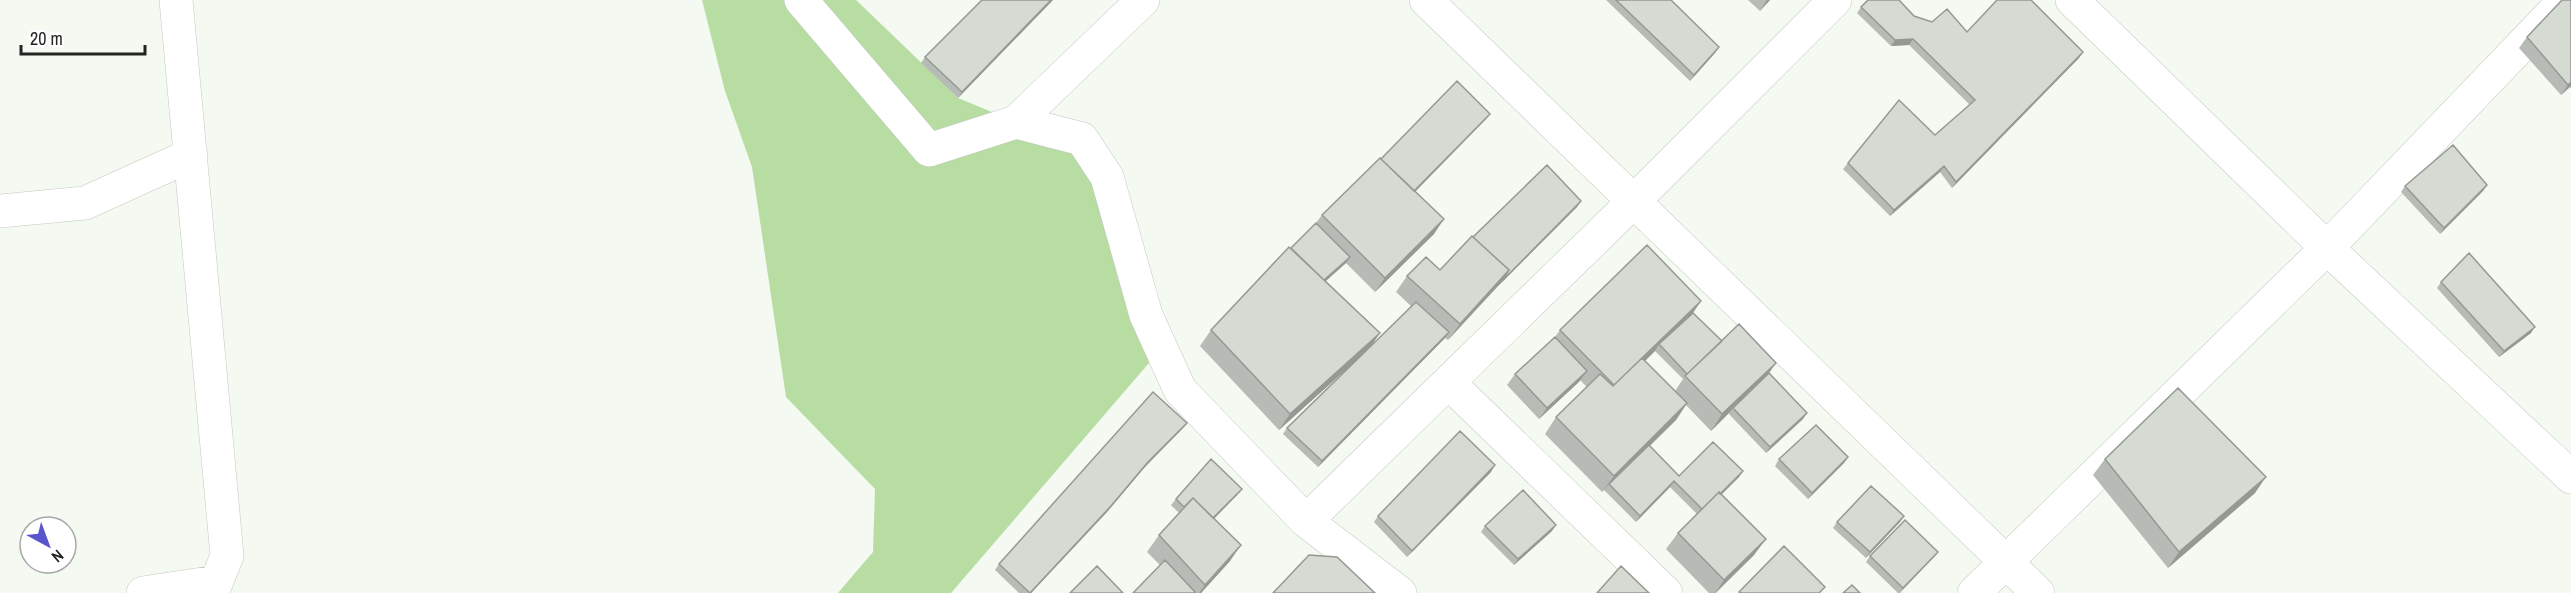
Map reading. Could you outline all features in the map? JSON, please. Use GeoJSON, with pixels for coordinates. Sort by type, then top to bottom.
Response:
{"type":"FeatureCollection","features":[{"type":"Feature","properties":{"kind":"street"},"geometry":{"type":"LineString","coordinates":[[143,593],[214,587],[227,556],[176,0]]}},
{"type":"Feature","properties":{"kind":"street"},"geometry":{"type":"LineString","coordinates":[[801,0],[929,150],[1016,122],[1143,0]]}},
{"type":"Feature","properties":{"kind":"street"},"geometry":{"type":"LineString","coordinates":[[1426,0],[2038,593]]}},
{"type":"Feature","properties":{"kind":"street"},"geometry":{"type":"LineString","coordinates":[[1306,521],[1634,201],[1835,0]]}},
{"type":"Feature","properties":{"kind":"street"},"geometry":{"type":"LineString","coordinates":[[2072,0],[2327,248],[2571,477]]}},
{"type":"Feature","properties":{"kind":"street"},"geometry":{"type":"LineString","coordinates":[[1974,593],[2327,248],[2565,0]]}},
{"type":"Feature","properties":{"kind":"street"},"geometry":{"type":"LineString","coordinates":[[1016,122],[1082,139],[1107,177],[1146,315],[1180,390],[1306,521],[1400,593]]}},
{"type":"Feature","properties":{"kind":"street"},"geometry":{"type":"LineString","coordinates":[[0,211],[85,203],[190,154]]}},
{"type":"Feature","properties":{"kind":"street"},"geometry":{"type":"LineString","coordinates":[[1449,383],[1666,593]]}},
{"type":"Feature","properties":{"kind":"green space"},"geometry":{"type":"Polygon","coordinates":[[[702,0],[856,0],[958,98],[1016,122],[1082,139],[1161,349],[951,593],[838,593],[873,552],[875,489],[786,397],[752,167],[725,91],[702,0]]]}},
{"type":"Feature","properties":{"kind":"building"},"geometry":{"type":"Polygon","coordinates":[[[982,0],[1051,0],[962,92],[925,57],[982,0]]]}},
{"type":"Feature","properties":{"kind":"building"},"geometry":{"type":"Polygon","coordinates":[[[1616,0],[1671,0],[1719,47],[1694,75],[1616,0]]]}},
{"type":"Feature","properties":{"kind":"building"},"geometry":{"type":"Polygon","coordinates":[[[1868,0],[1899,0],[1914,16],[1932,22],[1947,9],[1967,32],[1997,0],[2031,0],[2083,52],[1956,182],[1944,166],[1894,210],[1848,163],[1899,100],[1935,135],[1975,100],[1913,39],[1895,40],[1861,7],[1868,0]]]}},
{"type":"Feature","properties":{"kind":"building"},"geometry":{"type":"Polygon","coordinates":[[[2562,0],[2571,0],[2571,82],[2568,85],[2527,37],[2562,0]]]}},
{"type":"Feature","properties":{"kind":"building"},"geometry":{"type":"Polygon","coordinates":[[[1457,81],[1490,114],[1414,191],[1381,159],[1457,81]]]}},
{"type":"Feature","properties":{"kind":"building"},"geometry":{"type":"Polygon","coordinates":[[[2453,145],[2487,185],[2444,228],[2405,186],[2453,145]]]}},
{"type":"Feature","properties":{"kind":"building"},"geometry":{"type":"Polygon","coordinates":[[[1380,158],[1444,219],[1385,278],[1322,215],[1380,158]]]}},
{"type":"Feature","properties":{"kind":"building"},"geometry":{"type":"Polygon","coordinates":[[[1547,165],[1581,201],[1502,281],[1509,270],[1473,237],[1547,165]]]}},
{"type":"Feature","properties":{"kind":"building"},"geometry":{"type":"Polygon","coordinates":[[[1316,223],[1350,257],[1324,280],[1291,248],[1316,223]]]}},
{"type":"Feature","properties":{"kind":"building"},"geometry":{"type":"Polygon","coordinates":[[[1472,236],[1509,270],[1460,324],[1407,276],[1426,257],[1440,270],[1472,236]]]}},
{"type":"Feature","properties":{"kind":"building"},"geometry":{"type":"Polygon","coordinates":[[[1647,245],[1701,301],[1614,385],[1560,330],[1647,245]]]}},
{"type":"Feature","properties":{"kind":"building"},"geometry":{"type":"Polygon","coordinates":[[[1289,247],[1380,333],[1290,414],[1211,330],[1289,247]]]}},
{"type":"Feature","properties":{"kind":"building"},"geometry":{"type":"Polygon","coordinates":[[[2469,253],[2535,327],[2504,351],[2441,282],[2469,253]]]}},
{"type":"Feature","properties":{"kind":"building"},"geometry":{"type":"Polygon","coordinates":[[[1416,302],[1449,332],[1322,461],[1287,428],[1416,302]]]}},
{"type":"Feature","properties":{"kind":"building"},"geometry":{"type":"Polygon","coordinates":[[[1693,313],[1722,341],[1687,374],[1659,344],[1693,313]]]}},
{"type":"Feature","properties":{"kind":"building"},"geometry":{"type":"Polygon","coordinates":[[[1739,324],[1776,363],[1722,414],[1685,376],[1739,324]]]}},
{"type":"Feature","properties":{"kind":"building"},"geometry":{"type":"Polygon","coordinates":[[[1555,337],[1587,371],[1547,408],[1515,374],[1555,337]]]}},
{"type":"Feature","properties":{"kind":"building"},"geometry":{"type":"Polygon","coordinates":[[[1642,358],[1687,403],[1614,476],[1556,417],[1600,374],[1613,386],[1642,358]]]}},
{"type":"Feature","properties":{"kind":"building"},"geometry":{"type":"Polygon","coordinates":[[[1769,373],[1807,413],[1770,447],[1733,408],[1769,373]]]}},
{"type":"Feature","properties":{"kind":"building"},"geometry":{"type":"Polygon","coordinates":[[[2178,388],[2266,477],[2179,552],[2105,459],[2178,388]]]}},
{"type":"Feature","properties":{"kind":"building"},"geometry":{"type":"Polygon","coordinates":[[[1153,392],[1187,423],[1148,462],[1111,506],[1030,593],[999,564],[1153,392]]]}},
{"type":"Feature","properties":{"kind":"building"},"geometry":{"type":"Polygon","coordinates":[[[1816,425],[1848,457],[1812,493],[1779,459],[1816,425]]]}},
{"type":"Feature","properties":{"kind":"building"},"geometry":{"type":"Polygon","coordinates":[[[1460,431],[1495,465],[1412,551],[1378,516],[1460,431]]]}},
{"type":"Feature","properties":{"kind":"building"},"geometry":{"type":"Polygon","coordinates":[[[1713,442],[1743,471],[1702,509],[1674,481],[1640,516],[1609,484],[1649,445],[1679,476],[1713,442]]]}},
{"type":"Feature","properties":{"kind":"building"},"geometry":{"type":"Polygon","coordinates":[[[1211,459],[1242,489],[1213,518],[1193,498],[1184,507],[1176,499],[1211,459]]]}},
{"type":"Feature","properties":{"kind":"building"},"geometry":{"type":"Polygon","coordinates":[[[1871,486],[1904,516],[1870,552],[1837,522],[1871,486]]]}},
{"type":"Feature","properties":{"kind":"building"},"geometry":{"type":"Polygon","coordinates":[[[1523,490],[1556,525],[1518,559],[1485,526],[1523,490]]]}},
{"type":"Feature","properties":{"kind":"building"},"geometry":{"type":"Polygon","coordinates":[[[1719,492],[1766,539],[1724,580],[1678,533],[1719,492]]]}},
{"type":"Feature","properties":{"kind":"building"},"geometry":{"type":"Polygon","coordinates":[[[1193,498],[1241,545],[1205,585],[1159,535],[1193,498]]]}},
{"type":"Feature","properties":{"kind":"building"},"geometry":{"type":"Polygon","coordinates":[[[1905,520],[1938,552],[1903,588],[1870,556],[1905,520]]]}},
{"type":"Feature","properties":{"kind":"building"},"geometry":{"type":"Polygon","coordinates":[[[1784,546],[1825,587],[1819,593],[1739,592],[1784,546]]]}},
{"type":"Feature","properties":{"kind":"building"},"geometry":{"type":"Polygon","coordinates":[[[1309,555],[1337,557],[1375,593],[1273,593],[1309,555]]]}},
{"type":"Feature","properties":{"kind":"building"},"geometry":{"type":"Polygon","coordinates":[[[1165,560],[1196,593],[1133,593],[1165,560]]]}},
{"type":"Feature","properties":{"kind":"building"},"geometry":{"type":"Polygon","coordinates":[[[1097,566],[1123,593],[1070,593],[1097,566]]]}},
{"type":"Feature","properties":{"kind":"building"},"geometry":{"type":"Polygon","coordinates":[[[1621,566],[1649,593],[1597,593],[1621,566]]]}},
{"type":"Feature","properties":{"kind":"building"},"geometry":{"type":"Polygon","coordinates":[[[1852,585],[1860,593],[1843,593],[1852,585]]]}}]}
